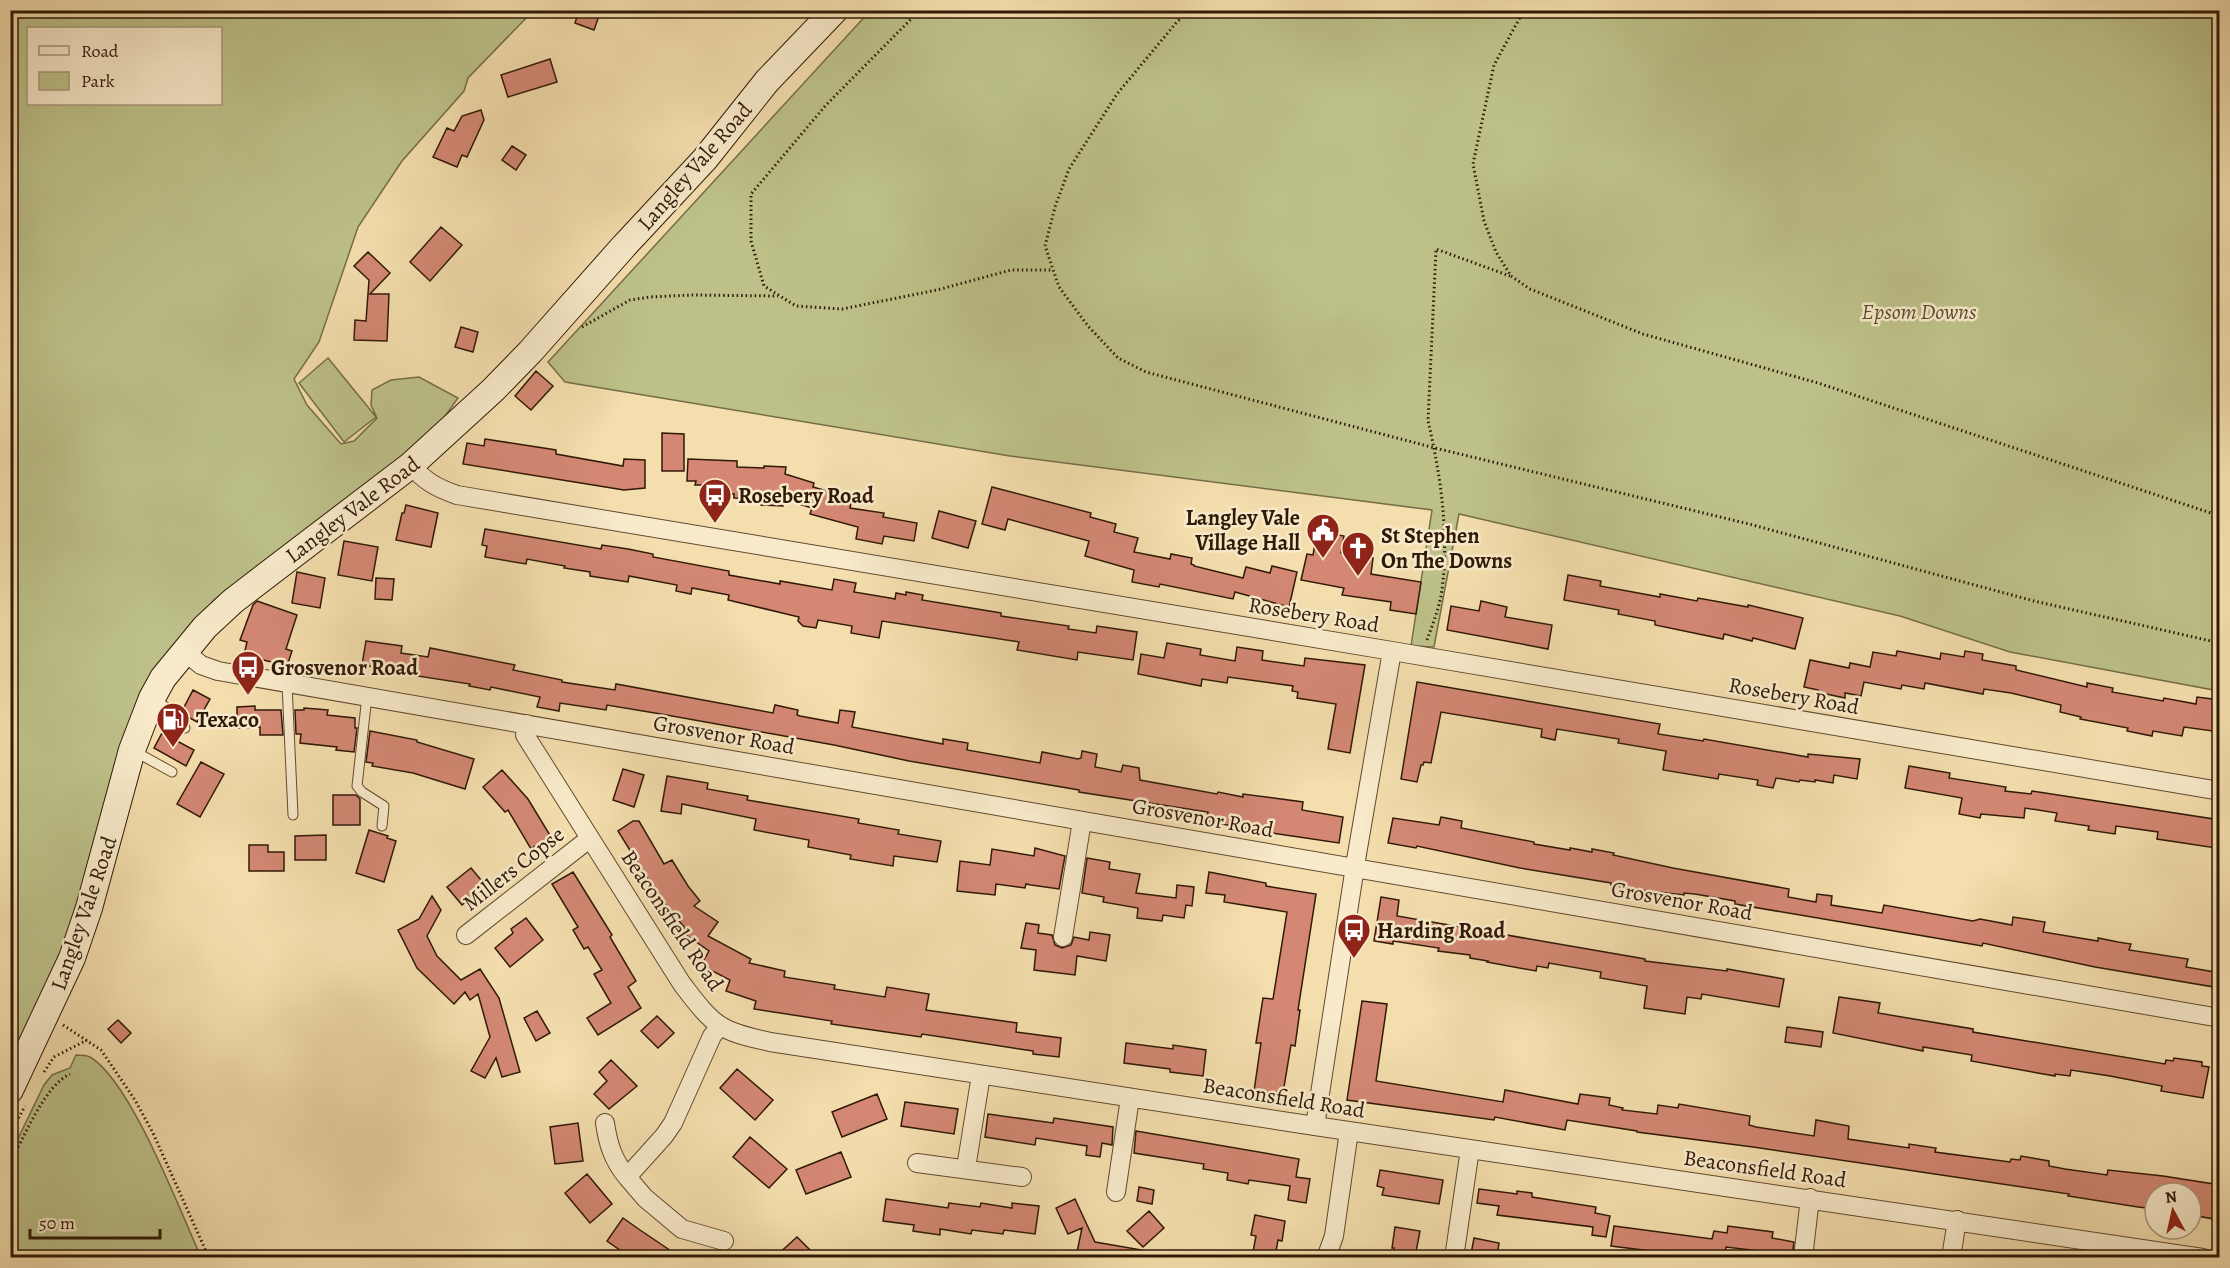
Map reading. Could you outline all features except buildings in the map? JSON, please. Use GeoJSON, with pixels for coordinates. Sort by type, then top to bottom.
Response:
{"type":"FeatureCollection","features":[{"type":"Feature","properties":{"kind":"street","name":"Langley Vale Road"},"geometry":{"type":"LineString","coordinates":[[18,1098],[46,1015],[72,958],[89,908],[132,750],[152,698],[163,678],[205,627],[232,601],[411,465],[494,390],[705,159],[767,81],[835,10]]}},
{"type":"Feature","properties":{"kind":"street","name":"Rosebery Road"},"geometry":{"type":"LineString","coordinates":[[411,465],[437,488],[457,495],[2220,791]]}},
{"type":"Feature","properties":{"kind":"street","name":"Grosvenor Road"},"geometry":{"type":"LineString","coordinates":[[184,651],[201,665],[218,671],[287,684],[2220,1018]]}},
{"type":"Feature","properties":{"kind":"street"},"geometry":{"type":"LineString","coordinates":[[1315,1126],[1392,651]]}},
{"type":"Feature","properties":{"kind":"street","name":"Beaconsfield Road"},"geometry":{"type":"LineString","coordinates":[[527,724],[525,735],[589,839],[682,984],[720,1026],[771,1042],[1348,1131],[1957,1220],[2099,1250],[2203,1257]]}},
{"type":"Feature","properties":{"kind":"street"},"geometry":{"type":"LineString","coordinates":[[1063,937],[1082,821]]}},
{"type":"Feature","properties":{"kind":"street","name":"Millers Copse"},"geometry":{"type":"LineString","coordinates":[[466,935],[589,839]]}},
{"type":"Feature","properties":{"kind":"street"},"geometry":{"type":"LineString","coordinates":[[627,1177],[673,1123],[712,1036],[720,1026]]}},
{"type":"Feature","properties":{"kind":"street"},"geometry":{"type":"LineString","coordinates":[[966,1168],[981,1075]]}},
{"type":"Feature","properties":{"kind":"street"},"geometry":{"type":"LineString","coordinates":[[1116,1192],[1130,1098]]}},
{"type":"Feature","properties":{"kind":"street"},"geometry":{"type":"LineString","coordinates":[[604,1123],[609,1147],[616,1164],[645,1198],[682,1229],[724,1241]]}},
{"type":"Feature","properties":{"kind":"street"},"geometry":{"type":"LineString","coordinates":[[1326,1257],[1334,1236],[1348,1131]]}},
{"type":"Feature","properties":{"kind":"street"},"geometry":{"type":"LineString","coordinates":[[1454,1257],[1470,1149]]}},
{"type":"Feature","properties":{"kind":"street"},"geometry":{"type":"LineString","coordinates":[[917,1162],[1022,1177]]}},
{"type":"Feature","properties":{"kind":"street"},"geometry":{"type":"LineString","coordinates":[[1803,1257],[1810,1198]]}},
{"type":"Feature","properties":{"kind":"street"},"geometry":{"type":"LineString","coordinates":[[1951,1257],[1957,1220]]}},
{"type":"Feature","properties":{"kind":"lane"},"geometry":{"type":"LineString","coordinates":[[287,684],[293,815]]}},
{"type":"Feature","properties":{"kind":"lane"},"geometry":{"type":"LineString","coordinates":[[367,696],[357,786],[362,792],[384,806],[382,826]]}},
{"type":"Feature","properties":{"kind":"lane"},"geometry":{"type":"LineString","coordinates":[[152,698],[167,708],[174,722],[185,729]]}},
{"type":"Feature","properties":{"kind":"lane"},"geometry":{"type":"LineString","coordinates":[[132,750],[171,772]]}},
{"type":"Feature","properties":{"kind":"path"},"geometry":{"type":"LineString","coordinates":[[920,10],[826,105],[751,194],[751,241],[764,286],[796,306],[842,309],[937,290],[1011,270],[1053,270]]}},
{"type":"Feature","properties":{"kind":"path"},"geometry":{"type":"LineString","coordinates":[[1189,10],[1117,94],[1069,169],[1054,207],[1045,246],[1059,287],[1088,326],[1118,358],[1146,372],[1435,448],[1749,524],[2034,601],[2220,643]]}},
{"type":"Feature","properties":{"kind":"path"},"geometry":{"type":"LineString","coordinates":[[1511,276],[1496,252],[1484,221],[1473,164],[1494,65],[1524,10]]}},
{"type":"Feature","properties":{"kind":"path"},"geometry":{"type":"LineString","coordinates":[[1422,656],[1441,596],[1445,520],[1435,448],[1428,421],[1436,249],[1511,276],[1530,290],[1643,334],[1818,383],[2220,516]]}},
{"type":"Feature","properties":{"kind":"path"},"geometry":{"type":"LineString","coordinates":[[562,318],[576,330],[630,300],[692,295],[779,296]]}},
{"type":"Feature","properties":{"kind":"path"},"geometry":{"type":"LineString","coordinates":[[46,1015],[101,1050],[135,1100],[153,1133],[209,1257]]}},
{"type":"Feature","properties":{"kind":"path"},"geometry":{"type":"LineString","coordinates":[[39,1077],[54,1057],[87,1040]]}},
{"type":"Feature","properties":{"kind":"path"},"geometry":{"type":"LineString","coordinates":[[10,1163],[43,1101],[63,1077],[70,1074]]}},
{"type":"Feature","properties":{"kind":"path"},"geometry":{"type":"LineString","coordinates":[[10,1134],[18,1098]]}},
{"type":"Feature","properties":{"kind":"green space"},"geometry":{"type":"Polygon","coordinates":[[[11,11],[531,11],[468,78],[464,91],[402,161],[358,227],[319,342],[294,379],[307,405],[341,444],[354,441],[377,418],[371,405],[372,390],[391,380],[419,377],[458,398],[436,429],[389,470],[214,600],[151,674],[87,886],[38,1015],[11,1071],[11,11]]]}},
{"type":"Feature","properties":{"kind":"green space","name":"Epsom Downs"},"geometry":{"type":"Polygon","coordinates":[[[870,11],[2219,11],[2219,691],[2010,652],[1900,616],[1459,514],[1434,647],[1411,646],[1432,510],[1010,456],[565,382],[548,362],[870,11]]]}},
{"type":"Feature","properties":{"kind":"green space"},"geometry":{"type":"Polygon","coordinates":[[[328,358],[376,417],[344,442],[299,383],[328,358]]]}},
{"type":"Feature","properties":{"kind":"green space"},"geometry":{"type":"Polygon","coordinates":[[[76,1055],[90,1057],[106,1071],[122,1092],[153,1149],[201,1257],[11,1257],[11,1153],[44,1085],[52,1075],[70,1068],[76,1055]]]}},
{"type":"Feature","properties":{"kind":"place","name":"Rosebery Road"},"geometry":{"type":"Point","coordinates":[715,524]}},
{"type":"Feature","properties":{"kind":"place","name":"Langley Vale Village Hall"},"geometry":{"type":"Point","coordinates":[1323,559]}},
{"type":"Feature","properties":{"kind":"place","name":"St Stephen On The Downs"},"geometry":{"type":"Point","coordinates":[1358,577]}},
{"type":"Feature","properties":{"kind":"place","name":"Grosvenor Road"},"geometry":{"type":"Point","coordinates":[248,696]}},
{"type":"Feature","properties":{"kind":"place","name":"Texaco"},"geometry":{"type":"Point","coordinates":[173,748]}},
{"type":"Feature","properties":{"kind":"place","name":"Harding Road"},"geometry":{"type":"Point","coordinates":[1354,959]}}]}
